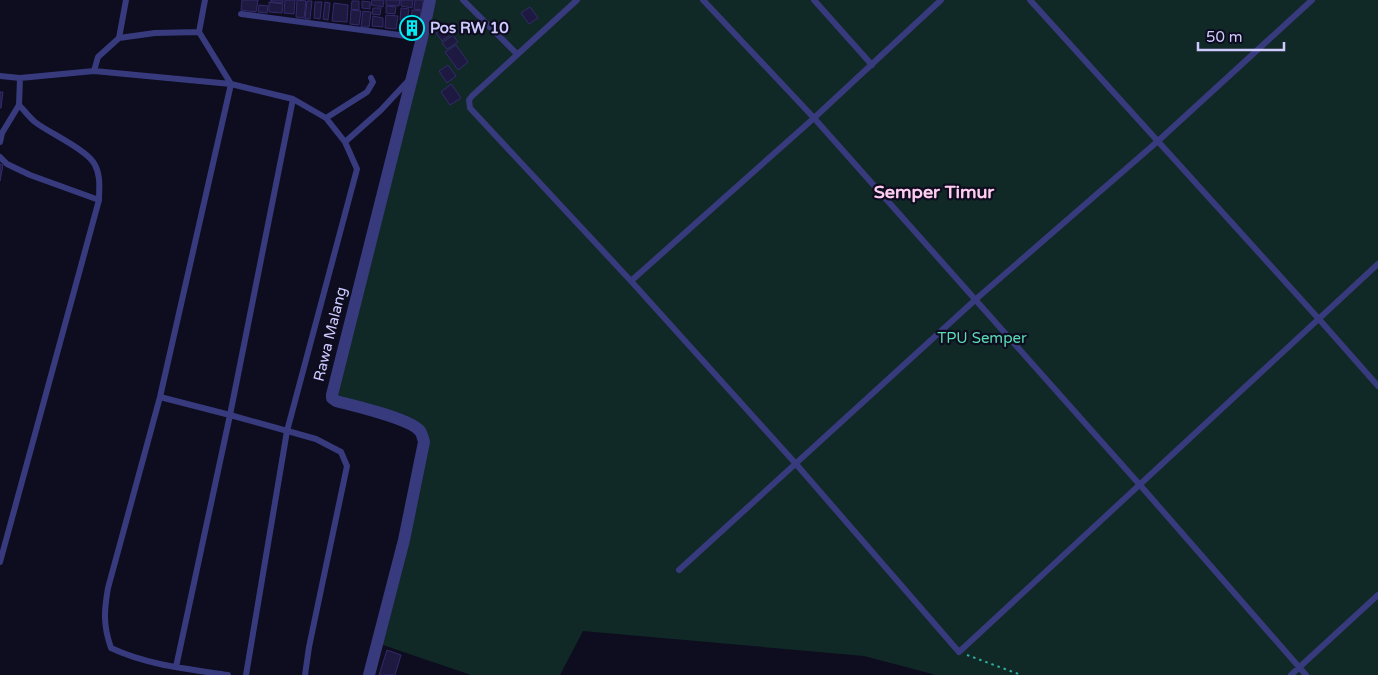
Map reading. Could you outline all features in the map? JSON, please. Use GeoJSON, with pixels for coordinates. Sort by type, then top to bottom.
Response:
{"type":"FeatureCollection","features":[{"type":"Feature","properties":{"kind":"street","name":"Rawa Malang"},"geometry":{"type":"LineString","coordinates":[[369,675],[404,540],[424,442],[421,432],[416,427],[399,419],[336,401],[332,398],[332,395],[413,75],[430,0]]}},
{"type":"Feature","properties":{"kind":"lane"},"geometry":{"type":"LineString","coordinates":[[119,38],[126,0]]}},
{"type":"Feature","properties":{"kind":"lane"},"geometry":{"type":"LineString","coordinates":[[204,0],[199,32],[231,84],[160,398],[108,588],[104,611],[105,631],[111,648],[130,657],[176,667],[228,675]]}},
{"type":"Feature","properties":{"kind":"lane"},"geometry":{"type":"LineString","coordinates":[[463,0],[517,54]]}},
{"type":"Feature","properties":{"kind":"lane"},"geometry":{"type":"LineString","coordinates":[[577,0],[472,96],[469,100],[470,108],[631,281],[796,464],[958,652],[1378,264]]}},
{"type":"Feature","properties":{"kind":"lane"},"geometry":{"type":"LineString","coordinates":[[703,0],[814,118],[1306,675]]}},
{"type":"Feature","properties":{"kind":"lane"},"geometry":{"type":"LineString","coordinates":[[814,0],[872,64]]}},
{"type":"Feature","properties":{"kind":"lane"},"geometry":{"type":"LineString","coordinates":[[631,281],[814,118],[941,0]]}},
{"type":"Feature","properties":{"kind":"lane"},"geometry":{"type":"LineString","coordinates":[[1030,0],[1378,386]]}},
{"type":"Feature","properties":{"kind":"lane"},"geometry":{"type":"LineString","coordinates":[[679,570],[975,300],[1158,141],[1312,0]]}},
{"type":"Feature","properties":{"kind":"lane"},"geometry":{"type":"LineString","coordinates":[[241,14],[422,38]]}},
{"type":"Feature","properties":{"kind":"lane"},"geometry":{"type":"LineString","coordinates":[[94,71],[98,57],[119,38],[154,33],[199,32]]}},
{"type":"Feature","properties":{"kind":"lane"},"geometry":{"type":"LineString","coordinates":[[0,76],[20,78],[94,71],[231,84],[293,99],[326,118],[345,142],[357,169],[287,431],[246,675]]}},
{"type":"Feature","properties":{"kind":"lane"},"geometry":{"type":"LineString","coordinates":[[345,142],[381,110],[413,75]]}},
{"type":"Feature","properties":{"kind":"lane"},"geometry":{"type":"LineString","coordinates":[[0,142],[2,134],[19,105],[20,78]]}},
{"type":"Feature","properties":{"kind":"lane"},"geometry":{"type":"LineString","coordinates":[[326,118],[367,92],[373,82],[371,78]]}},
{"type":"Feature","properties":{"kind":"lane"},"geometry":{"type":"LineString","coordinates":[[176,667],[230,415],[293,99]]}},
{"type":"Feature","properties":{"kind":"lane"},"geometry":{"type":"LineString","coordinates":[[0,562],[100,200],[99,177],[95,164],[81,152],[34,121],[19,105]]}},
{"type":"Feature","properties":{"kind":"lane"},"geometry":{"type":"LineString","coordinates":[[0,157],[7,164],[30,175],[100,200]]}},
{"type":"Feature","properties":{"kind":"lane"},"geometry":{"type":"LineString","coordinates":[[160,398],[287,431],[328,444],[341,452],[347,466],[309,647],[305,675]]}},
{"type":"Feature","properties":{"kind":"lane"},"geometry":{"type":"LineString","coordinates":[[1292,675],[1378,595]]}},
{"type":"Feature","properties":{"kind":"path"},"geometry":{"type":"LineString","coordinates":[[958,652],[1021,675]]}},
{"type":"Feature","properties":{"kind":"green space","name":"TPU Semper"},"geometry":{"type":"Polygon","coordinates":[[[429,0],[1378,0],[1378,675],[936,675],[864,656],[583,631],[560,675],[471,675],[377,643],[421,432],[336,401],[429,0]]]}},
{"type":"Feature","properties":{"kind":"building"},"geometry":{"type":"Polygon","coordinates":[[[242,0],[258,0],[256,12],[241,10],[242,0]]]}},
{"type":"Feature","properties":{"kind":"building"},"geometry":{"type":"Polygon","coordinates":[[[271,0],[283,0],[283,3],[271,2],[271,0]]]}},
{"type":"Feature","properties":{"kind":"building"},"geometry":{"type":"Polygon","coordinates":[[[285,0],[295,0],[294,14],[284,13],[285,0]]]}},
{"type":"Feature","properties":{"kind":"building"},"geometry":{"type":"Polygon","coordinates":[[[297,0],[306,1],[304,18],[296,17],[297,0]]]}},
{"type":"Feature","properties":{"kind":"building"},"geometry":{"type":"Polygon","coordinates":[[[372,0],[384,0],[383,7],[371,5],[372,0]]]}},
{"type":"Feature","properties":{"kind":"building"},"geometry":{"type":"Polygon","coordinates":[[[386,0],[400,0],[399,6],[386,5],[386,0]]]}},
{"type":"Feature","properties":{"kind":"building"},"geometry":{"type":"Polygon","coordinates":[[[401,0],[413,0],[412,8],[401,6],[401,0]]]}},
{"type":"Feature","properties":{"kind":"building"},"geometry":{"type":"Polygon","coordinates":[[[415,0],[423,0],[423,10],[414,9],[415,0]]]}},
{"type":"Feature","properties":{"kind":"building"},"geometry":{"type":"Polygon","coordinates":[[[307,1],[312,1],[310,19],[305,19],[307,1]]]}},
{"type":"Feature","properties":{"kind":"building"},"geometry":{"type":"Polygon","coordinates":[[[352,1],[359,1],[359,10],[351,9],[352,1]]]}},
{"type":"Feature","properties":{"kind":"building"},"geometry":{"type":"Polygon","coordinates":[[[362,1],[370,2],[370,9],[362,8],[362,1]]]}},
{"type":"Feature","properties":{"kind":"building"},"geometry":{"type":"Polygon","coordinates":[[[269,2],[283,4],[282,13],[269,12],[269,2]]]}},
{"type":"Feature","properties":{"kind":"building"},"geometry":{"type":"Polygon","coordinates":[[[315,2],[322,2],[320,19],[314,18],[315,2]]]}},
{"type":"Feature","properties":{"kind":"building"},"geometry":{"type":"Polygon","coordinates":[[[325,2],[330,3],[328,20],[323,19],[325,2]]]}},
{"type":"Feature","properties":{"kind":"building"},"geometry":{"type":"Polygon","coordinates":[[[334,3],[348,5],[347,22],[332,21],[334,3]]]}},
{"type":"Feature","properties":{"kind":"building"},"geometry":{"type":"Polygon","coordinates":[[[259,5],[268,6],[267,13],[258,12],[259,5]]]}},
{"type":"Feature","properties":{"kind":"building"},"geometry":{"type":"Polygon","coordinates":[[[386,6],[396,7],[395,14],[386,13],[386,6]]]}},
{"type":"Feature","properties":{"kind":"building"},"geometry":{"type":"Polygon","coordinates":[[[530,7],[538,18],[529,24],[521,13],[530,7]]]}},
{"type":"Feature","properties":{"kind":"building"},"geometry":{"type":"Polygon","coordinates":[[[373,8],[381,8],[380,15],[372,14],[373,8]]]}},
{"type":"Feature","properties":{"kind":"building"},"geometry":{"type":"Polygon","coordinates":[[[401,8],[409,9],[407,21],[400,20],[401,8]]]}},
{"type":"Feature","properties":{"kind":"building"},"geometry":{"type":"Polygon","coordinates":[[[351,10],[361,11],[359,25],[350,24],[351,10]]]}},
{"type":"Feature","properties":{"kind":"building"},"geometry":{"type":"Polygon","coordinates":[[[412,10],[421,11],[420,22],[411,21],[412,10]]]}},
{"type":"Feature","properties":{"kind":"building"},"geometry":{"type":"Polygon","coordinates":[[[363,11],[371,12],[369,27],[361,27],[363,11]]]}},
{"type":"Feature","properties":{"kind":"building"},"geometry":{"type":"Polygon","coordinates":[[[386,15],[398,16],[396,29],[385,28],[386,15]]]}},
{"type":"Feature","properties":{"kind":"building"},"geometry":{"type":"Polygon","coordinates":[[[373,16],[383,18],[383,27],[372,26],[373,16]]]}},
{"type":"Feature","properties":{"kind":"building","name":"Pos RW 10"},"geometry":{"type":"Polygon","coordinates":[[[403,22],[422,25],[421,36],[402,32],[403,22]]]}},
{"type":"Feature","properties":{"kind":"building"},"geometry":{"type":"Polygon","coordinates":[[[444,28],[450,35],[442,41],[436,33],[444,28]]]}},
{"type":"Feature","properties":{"kind":"building"},"geometry":{"type":"Polygon","coordinates":[[[453,35],[458,42],[447,49],[442,43],[453,35]]]}},
{"type":"Feature","properties":{"kind":"building"},"geometry":{"type":"Polygon","coordinates":[[[456,45],[468,62],[458,70],[445,52],[456,45]]]}},
{"type":"Feature","properties":{"kind":"building"},"geometry":{"type":"Polygon","coordinates":[[[448,65],[456,76],[447,83],[439,71],[448,65]]]}},
{"type":"Feature","properties":{"kind":"building"},"geometry":{"type":"Polygon","coordinates":[[[451,84],[461,98],[450,105],[441,92],[451,84]]]}},
{"type":"Feature","properties":{"kind":"building"},"geometry":{"type":"Polygon","coordinates":[[[0,92],[3,92],[1,108],[0,108],[0,92]]]}},
{"type":"Feature","properties":{"kind":"building"},"geometry":{"type":"Polygon","coordinates":[[[0,164],[3,165],[0,181],[0,164]]]}},
{"type":"Feature","properties":{"kind":"building"},"geometry":{"type":"Polygon","coordinates":[[[387,650],[401,655],[395,675],[379,675],[387,650]]]}},
{"type":"Feature","properties":{"kind":"place","name":"Pos RW 10"},"geometry":{"type":"Point","coordinates":[412,28]}},
{"type":"Feature","properties":{"kind":"district","name":"Semper Timur"},"geometry":{"type":"Point","coordinates":[934,192]}}]}
